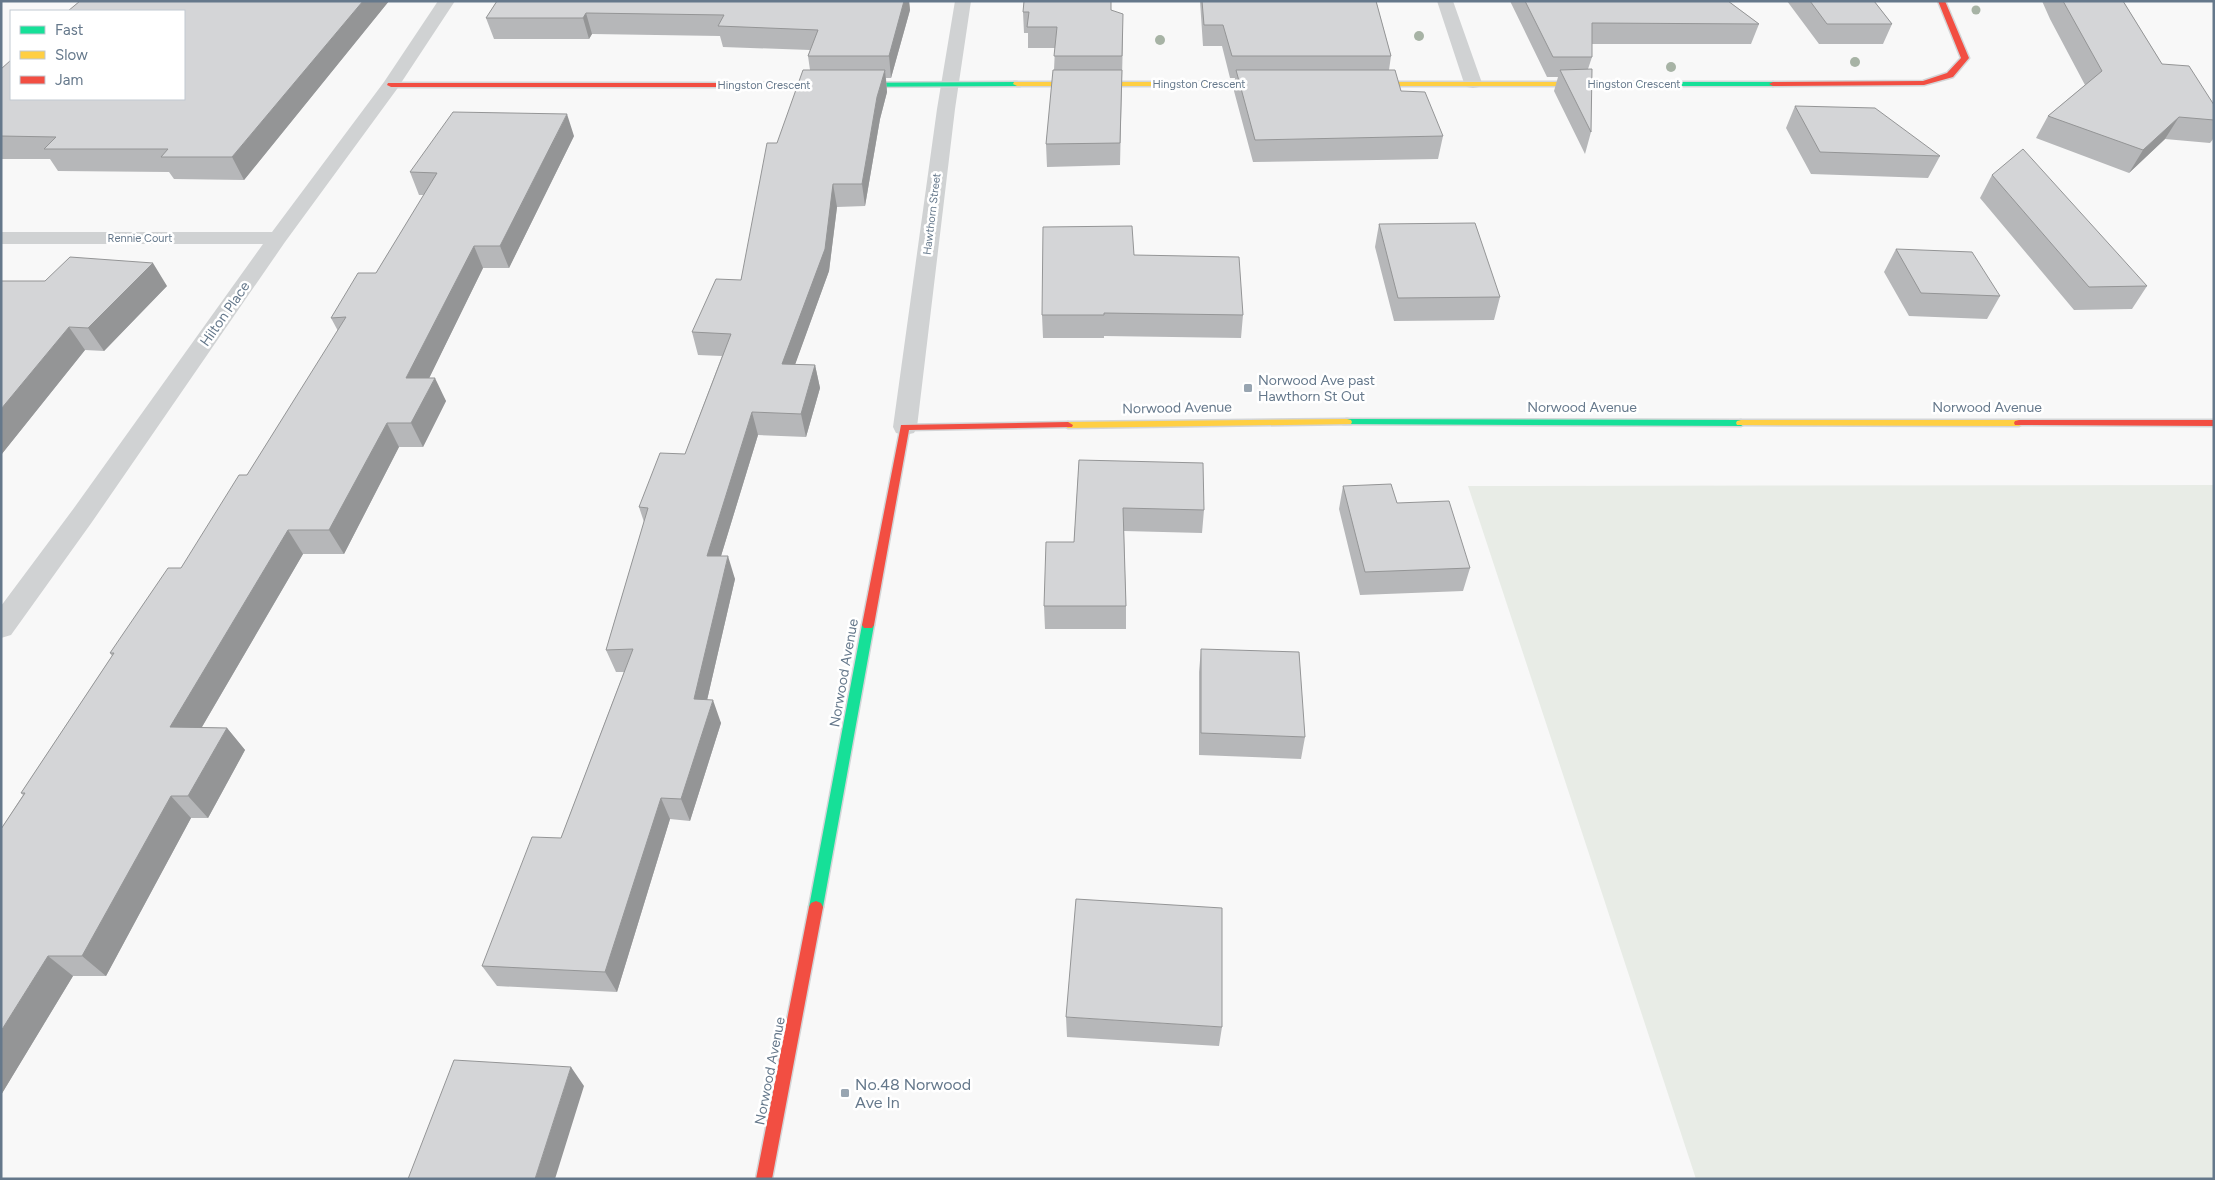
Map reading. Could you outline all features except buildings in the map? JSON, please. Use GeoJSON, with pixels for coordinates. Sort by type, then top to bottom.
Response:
{"type":"FeatureCollection","features":[{"type":"Feature","properties":{"kind":"street","name":"Hilton Place"},"geometry":{"type":"LineString","coordinates":[[1,626],[83,515],[278,238],[391,85],[447,1]]}},
{"type":"Feature","properties":{"kind":"street","name":"Hawthorn Street"},"geometry":{"type":"LineString","coordinates":[[905,427],[950,84],[963,1]]}},
{"type":"Feature","properties":{"kind":"street"},"geometry":{"type":"LineString","coordinates":[[1444,1],[1473,84]]}},
{"type":"Feature","properties":{"kind":"street","name":"Hingston Crescent"},"geometry":{"type":"LineString","coordinates":[[1351,84],[1916,84],[1941,81],[1958,70],[1965,58],[1941,1]]}},
{"type":"Feature","properties":{"kind":"street","name":"Hingston Crescent"},"geometry":{"type":"LineString","coordinates":[[391,85],[1287,84]]}},
{"type":"Feature","properties":{"kind":"street","name":"Rennie Court"},"geometry":{"type":"LineString","coordinates":[[1,238],[278,238]]}},
{"type":"Feature","properties":{"kind":"street","name":"Norwood Avenue"},"geometry":{"type":"LineString","coordinates":[[764,1179],[792,1038],[905,427],[1243,422],[2214,423]]}},
{"type":"Feature","properties":{"kind":"shaded area"},"geometry":{"type":"Polygon","coordinates":[[[2214,485],[2214,1179],[1696,1179],[1468,486],[2214,485]]]}},
{"type":"Feature","properties":{"kind":"traffic: fast"},"geometry":{"type":"LineString","coordinates":[[818,85],[1017,84]]}},
{"type":"Feature","properties":{"kind":"traffic: fast"},"geometry":{"type":"LineString","coordinates":[[1584,84],[1773,84]]}},
{"type":"Feature","properties":{"kind":"traffic: fast"},"geometry":{"type":"LineString","coordinates":[[1347,422],[1741,423]]}},
{"type":"Feature","properties":{"kind":"traffic: fast"},"geometry":{"type":"LineString","coordinates":[[816,907],[868,625]]}},
{"type":"Feature","properties":{"kind":"traffic: slow"},"geometry":{"type":"LineString","coordinates":[[1017,84],[1273,84]]}},
{"type":"Feature","properties":{"kind":"traffic: slow"},"geometry":{"type":"LineString","coordinates":[[1361,84],[1584,84]]}},
{"type":"Feature","properties":{"kind":"traffic: slow"},"geometry":{"type":"LineString","coordinates":[[1068,425],[1347,422]]}},
{"type":"Feature","properties":{"kind":"traffic: slow"},"geometry":{"type":"LineString","coordinates":[[1741,423],[2019,423]]}},
{"type":"Feature","properties":{"kind":"traffic: jam"},"geometry":{"type":"LineString","coordinates":[[1773,84],[1924,83],[1950,75],[1965,58],[1941,1]]}},
{"type":"Feature","properties":{"kind":"traffic: jam"},"geometry":{"type":"LineString","coordinates":[[391,85],[818,85]]}},
{"type":"Feature","properties":{"kind":"traffic: jam"},"geometry":{"type":"LineString","coordinates":[[2019,423],[2214,423]]}},
{"type":"Feature","properties":{"kind":"traffic: jam"},"geometry":{"type":"LineString","coordinates":[[868,625],[905,427],[1068,425]]}},
{"type":"Feature","properties":{"kind":"traffic: jam"},"geometry":{"type":"LineString","coordinates":[[764,1179],[816,907]]}},
{"type":"Feature","properties":{"kind":"place","name":"Norwood Ave past Hawthorn St Out"},"geometry":{"type":"Point","coordinates":[1248,388]}},
{"type":"Feature","properties":{"kind":"place","name":"No.48 Norwood Ave In"},"geometry":{"type":"Point","coordinates":[845,1093]}}]}
